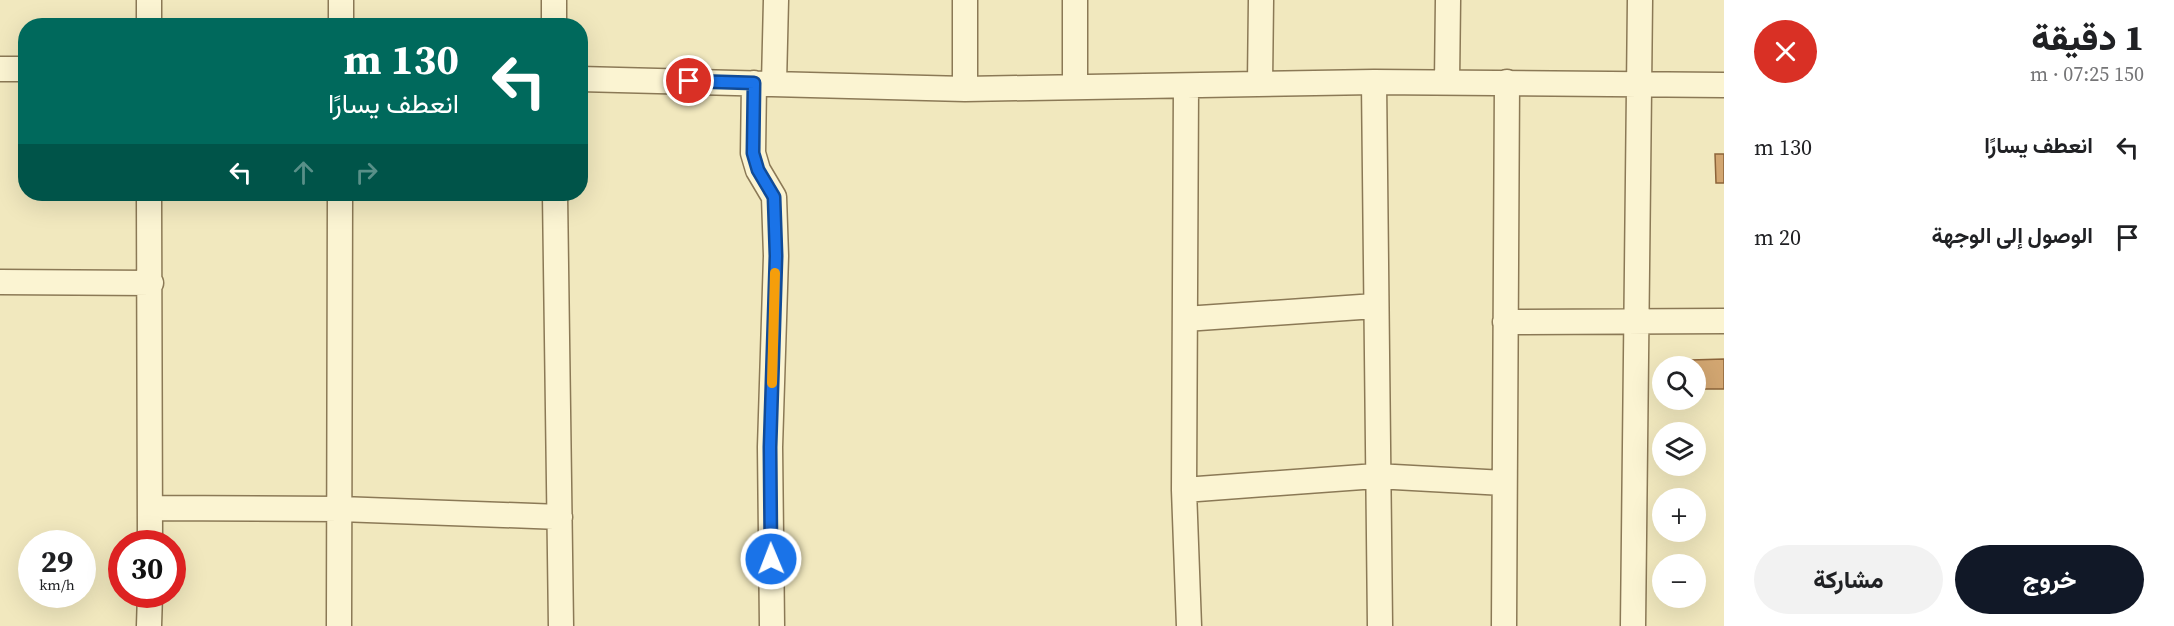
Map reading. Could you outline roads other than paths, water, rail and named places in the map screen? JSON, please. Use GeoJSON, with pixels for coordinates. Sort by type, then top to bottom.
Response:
{"type":"FeatureCollection","features":[{"type":"Feature","properties":{"kind":"street"},"geometry":{"type":"LineString","coordinates":[[148,18],[149,0]]}},
{"type":"Feature","properties":{"kind":"street"},"geometry":{"type":"LineString","coordinates":[[341,0],[341,18]]}},
{"type":"Feature","properties":{"kind":"street"},"geometry":{"type":"LineString","coordinates":[[554,0],[554,18]]}},
{"type":"Feature","properties":{"kind":"street"},"geometry":{"type":"LineString","coordinates":[[772,626],[770,447],[776,256],[775,209],[774,197],[758,170],[753,153],[776,0]]}},
{"type":"Feature","properties":{"kind":"street"},"geometry":{"type":"LineString","coordinates":[[965,0],[965,89]]}},
{"type":"Feature","properties":{"kind":"street"},"geometry":{"type":"LineString","coordinates":[[1075,0],[1075,85]]}},
{"type":"Feature","properties":{"kind":"street"},"geometry":{"type":"LineString","coordinates":[[1260,83],[1261,0]]}},
{"type":"Feature","properties":{"kind":"street"},"geometry":{"type":"LineString","coordinates":[[1446,82],[1448,0]]}},
{"type":"Feature","properties":{"kind":"street"},"geometry":{"type":"LineString","coordinates":[[1633,626],[1640,0]]}},
{"type":"Feature","properties":{"kind":"street"},"geometry":{"type":"LineString","coordinates":[[0,69],[18,69]]}},
{"type":"Feature","properties":{"kind":"street"},"geometry":{"type":"LineString","coordinates":[[588,79],[965,89],[1075,85],[1186,87],[1260,83],[1374,82],[1724,85]]}},
{"type":"Feature","properties":{"kind":"street"},"geometry":{"type":"LineString","coordinates":[[1374,82],[1376,476],[1380,626]]}},
{"type":"Feature","properties":{"kind":"street"},"geometry":{"type":"LineString","coordinates":[[1504,626],[1507,82]]}},
{"type":"Feature","properties":{"kind":"street"},"geometry":{"type":"LineString","coordinates":[[1186,87],[1184,490],[1189,626]]}},
{"type":"Feature","properties":{"kind":"street"},"geometry":{"type":"LineString","coordinates":[[150,201],[150,530]]}},
{"type":"Feature","properties":{"kind":"street"},"geometry":{"type":"LineString","coordinates":[[339,626],[340,201]]}},
{"type":"Feature","properties":{"kind":"street"},"geometry":{"type":"LineString","coordinates":[[555,201],[561,626]]}},
{"type":"Feature","properties":{"kind":"street"},"geometry":{"type":"LineString","coordinates":[[0,282],[150,283]]}},
{"type":"Feature","properties":{"kind":"street"},"geometry":{"type":"LineString","coordinates":[[1185,320],[1375,306]]}},
{"type":"Feature","properties":{"kind":"street"},"geometry":{"type":"LineString","coordinates":[[1505,322],[1724,321]]}},
{"type":"Feature","properties":{"kind":"street"},"geometry":{"type":"LineString","coordinates":[[1184,490],[1376,476],[1504,483]]}},
{"type":"Feature","properties":{"kind":"street"},"geometry":{"type":"LineString","coordinates":[[150,508],[340,508],[560,517]]}},
{"type":"Feature","properties":{"kind":"street"},"geometry":{"type":"LineString","coordinates":[[149,626],[150,608]]}}]}
